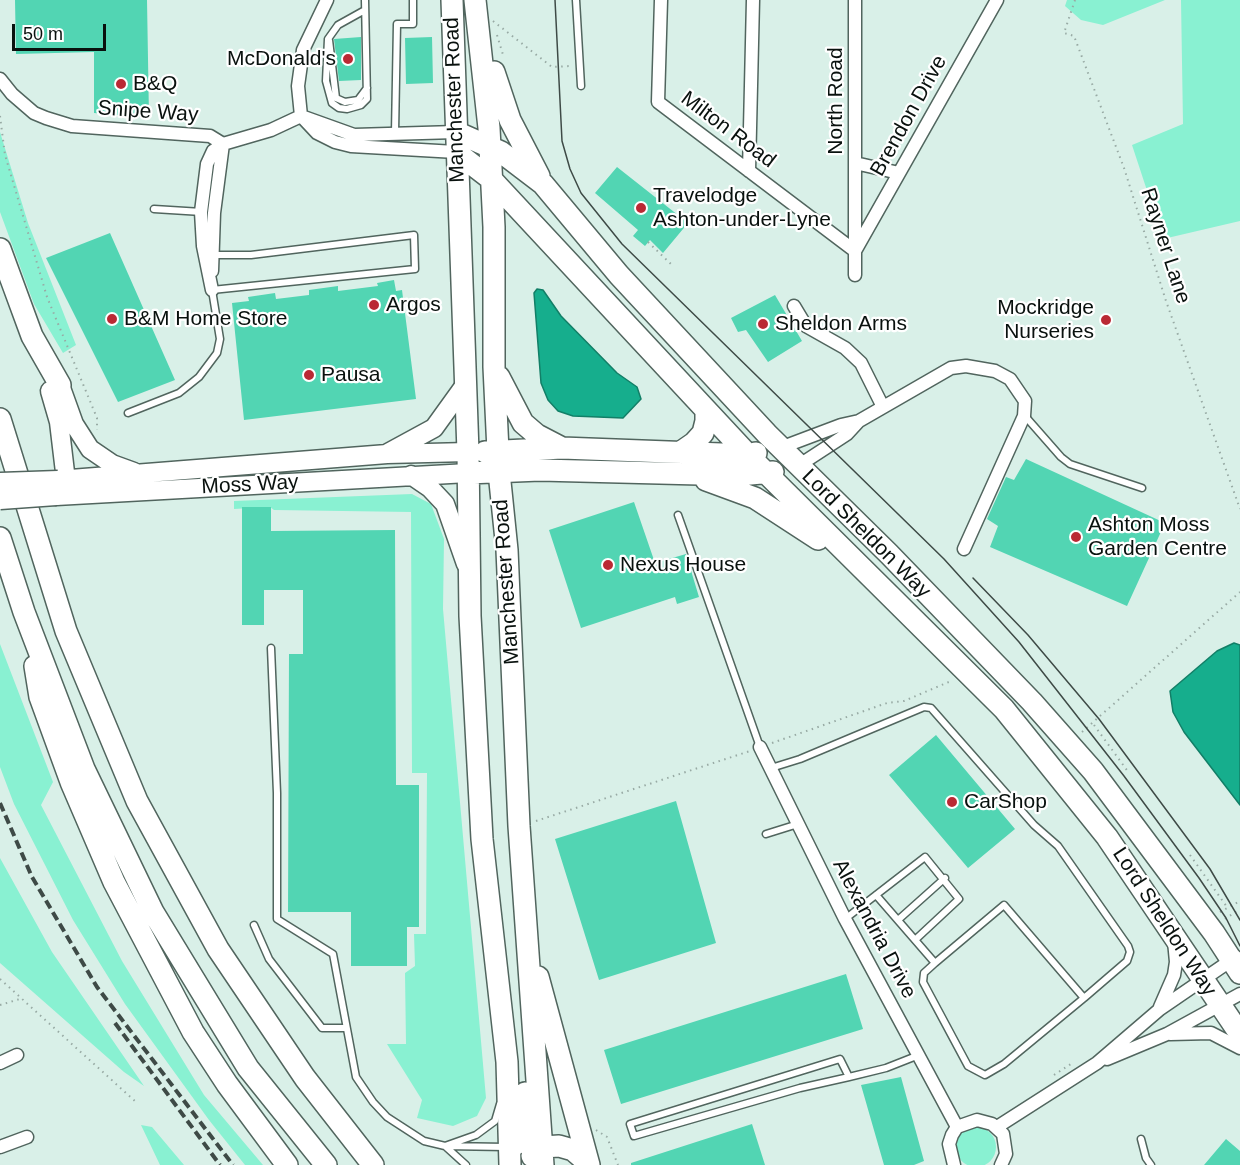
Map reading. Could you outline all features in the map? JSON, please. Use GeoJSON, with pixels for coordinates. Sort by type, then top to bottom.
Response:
{"type":"FeatureCollection","features":[{"type":"Feature","properties":{"kind":"highway","name":"Manchester Road"},"geometry":{"type":"LineString","coordinates":[[452,0],[460,141],[468,463],[468,568],[482,839],[508,1079],[511,1156]]}},
{"type":"Feature","properties":{"kind":"highway","name":"Manchester Road"},"geometry":{"type":"LineString","coordinates":[[481,10],[494,227],[494,367],[499,462],[507,550],[519,826],[543,1156]]}},
{"type":"Feature","properties":{"kind":"highway"},"geometry":{"type":"LineString","coordinates":[[460,141],[473,116],[481,10]]}},
{"type":"Feature","properties":{"kind":"highway"},"geometry":{"type":"LineString","coordinates":[[495,72],[510,120],[543,184]]}},
{"type":"Feature","properties":{"kind":"highway","name":"Lord Sheldon Way"},"geometry":{"type":"LineString","coordinates":[[460,141],[489,146],[543,184],[619,275],[780,448],[781,470],[872,578],[963,666],[1057,771],[1145,890],[1218,1005],[1240,1034]]}},
{"type":"Feature","properties":{"kind":"highway","name":"Lord Sheldon Way"},"geometry":{"type":"LineString","coordinates":[[460,141],[491,179],[748,455],[781,470],[897,562],[1069,744],[1237,963]]}},
{"type":"Feature","properties":{"kind":"highway"},"geometry":{"type":"LineString","coordinates":[[0,249],[32,336],[55,388]]}},
{"type":"Feature","properties":{"kind":"highway"},"geometry":{"type":"LineString","coordinates":[[494,367],[523,423],[537,435],[562,448]]}},
{"type":"Feature","properties":{"kind":"highway"},"geometry":{"type":"LineString","coordinates":[[681,452],[703,433],[706,410]]}},
{"type":"Feature","properties":{"kind":"highway"},"geometry":{"type":"LineString","coordinates":[[0,419],[66,631],[136,801],[218,949],[305,1078],[373,1165]]}},
{"type":"Feature","properties":{"kind":"highway"},"geometry":{"type":"LineString","coordinates":[[499,462],[562,448],[748,455],[780,448]]}},
{"type":"Feature","properties":{"kind":"highway"},"geometry":{"type":"LineString","coordinates":[[499,462],[612,471],[688,474],[781,470]]}},
{"type":"Feature","properties":{"kind":"highway","name":"Moss Way"},"geometry":{"type":"LineString","coordinates":[[468,463],[499,462]]}},
{"type":"Feature","properties":{"kind":"highway"},"geometry":{"type":"LineString","coordinates":[[688,474],[755,498],[784,514],[872,578]]}},
{"type":"Feature","properties":{"kind":"highway"},"geometry":{"type":"LineString","coordinates":[[0,538],[24,612],[84,769],[153,912],[248,1068],[326,1165]]}},
{"type":"Feature","properties":{"kind":"highway"},"geometry":{"type":"LineString","coordinates":[[24,612],[40,697],[71,782],[114,882],[194,1032],[227,1084],[287,1165]]}},
{"type":"Feature","properties":{"kind":"highway"},"geometry":{"type":"LineString","coordinates":[[528,944],[588,1164]]}},
{"type":"Feature","properties":{"kind":"highway"},"geometry":{"type":"LineString","coordinates":[[511,1156],[526,1130],[523,1065],[532,1018]]}},
{"type":"Feature","properties":{"kind":"highway"},"geometry":{"type":"LineString","coordinates":[[529,1165],[531,1157],[543,1156],[560,1146],[573,1150],[588,1164]]}},
{"type":"Feature","properties":{"kind":"main road"},"geometry":{"type":"LineString","coordinates":[[481,10],[495,72]]}},
{"type":"Feature","properties":{"kind":"main road"},"geometry":{"type":"LineString","coordinates":[[387,454],[434,428],[465,385]]}},
{"type":"Feature","properties":{"kind":"main road"},"geometry":{"type":"LineString","coordinates":[[55,388],[90,449],[112,464],[142,475]]}},
{"type":"Feature","properties":{"kind":"main road"},"geometry":{"type":"LineString","coordinates":[[55,388],[62,488]]}},
{"type":"Feature","properties":{"kind":"main road","name":"Moss Way"},"geometry":{"type":"LineString","coordinates":[[0,500],[142,475],[387,454],[468,463]]}},
{"type":"Feature","properties":{"kind":"main road","name":"Moss Way"},"geometry":{"type":"LineString","coordinates":[[0,482],[62,488],[411,475],[468,463]]}},
{"type":"Feature","properties":{"kind":"main road"},"geometry":{"type":"LineString","coordinates":[[411,475],[430,488],[446,504],[468,568]]}},
{"type":"Feature","properties":{"kind":"street"},"geometry":{"type":"LineString","coordinates":[[327,0],[303,50],[298,86],[301,116],[317,133],[335,142],[351,146],[460,141]]}},
{"type":"Feature","properties":{"kind":"street","name":"Milton Road"},"geometry":{"type":"LineString","coordinates":[[661,0],[658,102],[855,251]]}},
{"type":"Feature","properties":{"kind":"street"},"geometry":{"type":"LineString","coordinates":[[749,171],[753,0]]}},
{"type":"Feature","properties":{"kind":"street","name":"North Road"},"geometry":{"type":"LineString","coordinates":[[855,0],[855,275]]}},
{"type":"Feature","properties":{"kind":"street","name":"Brendon Drive"},"geometry":{"type":"LineString","coordinates":[[855,251],[997,0]]}},
{"type":"Feature","properties":{"kind":"street","name":"Snipe Way"},"geometry":{"type":"LineString","coordinates":[[0,79],[12,94],[34,113],[72,126],[210,136],[223,144],[271,130],[301,116]]}},
{"type":"Feature","properties":{"kind":"street"},"geometry":{"type":"LineString","coordinates":[[301,116],[327,123],[354,135],[395,134],[460,141]]}},
{"type":"Feature","properties":{"kind":"street"},"geometry":{"type":"LineString","coordinates":[[212,290],[203,246],[201,212],[207,164],[213,151],[223,144]]}},
{"type":"Feature","properties":{"kind":"street"},"geometry":{"type":"LineString","coordinates":[[212,290],[214,213],[223,144]]}},
{"type":"Feature","properties":{"kind":"street"},"geometry":{"type":"LineString","coordinates":[[855,163],[899,174]]}},
{"type":"Feature","properties":{"kind":"street"},"geometry":{"type":"LineString","coordinates":[[794,306],[806,326],[845,348],[861,363],[882,407]]}},
{"type":"Feature","properties":{"kind":"street"},"geometry":{"type":"LineString","coordinates":[[781,470],[847,434],[859,421],[951,368],[966,366],[995,371],[1010,379],[1025,401],[1024,416],[964,549]]}},
{"type":"Feature","properties":{"kind":"street"},"geometry":{"type":"LineString","coordinates":[[780,448],[841,425],[859,421]]}},
{"type":"Feature","properties":{"kind":"street","name":"Alexandria Drive"},"geometry":{"type":"LineString","coordinates":[[760,747],[845,919],[957,1126]]}},
{"type":"Feature","properties":{"kind":"street"},"geometry":{"type":"LineString","coordinates":[[1160,1009],[1174,975],[1176,962],[1173,936]]}},
{"type":"Feature","properties":{"kind":"street"},"geometry":{"type":"LineString","coordinates":[[997,1127],[1097,1063],[1160,1009],[1203,980],[1237,963]]}},
{"type":"Feature","properties":{"kind":"street"},"geometry":{"type":"LineString","coordinates":[[1097,1063],[1167,1034],[1240,994]]}},
{"type":"Feature","properties":{"kind":"street"},"geometry":{"type":"LineString","coordinates":[[1167,1034],[1211,1033],[1240,1048]]}},
{"type":"Feature","properties":{"kind":"street"},"geometry":{"type":"LineString","coordinates":[[0,1063],[17,1055]]}},
{"type":"Feature","properties":{"kind":"street"},"geometry":{"type":"LineString","coordinates":[[954,1165],[949,1156],[949,1144],[957,1126],[977,1120],[997,1127],[1006,1144],[1006,1154],[1001,1165]]}},
{"type":"Feature","properties":{"kind":"street"},"geometry":{"type":"LineString","coordinates":[[0,1147],[27,1137]]}},
{"type":"Feature","properties":{"kind":"lane"},"geometry":{"type":"LineString","coordinates":[[365,0],[367,99],[361,105],[348,110],[332,103],[326,81],[328,39],[338,25],[365,10]]}},
{"type":"Feature","properties":{"kind":"lane"},"geometry":{"type":"LineString","coordinates":[[395,134],[396,24],[413,24],[413,0]]}},
{"type":"Feature","properties":{"kind":"lane"},"geometry":{"type":"LineString","coordinates":[[576,0],[581,86]]}},
{"type":"Feature","properties":{"kind":"lane"},"geometry":{"type":"LineString","coordinates":[[154,209],[214,213]]}},
{"type":"Feature","properties":{"kind":"lane"},"geometry":{"type":"LineString","coordinates":[[128,413],[179,393],[199,378],[217,353],[220,339],[212,290],[415,269],[414,235],[251,255],[213,255]]}},
{"type":"Feature","properties":{"kind":"lane"},"geometry":{"type":"LineString","coordinates":[[1024,416],[1061,458],[1070,464],[1142,488]]}},
{"type":"Feature","properties":{"kind":"lane"},"geometry":{"type":"LineString","coordinates":[[678,515],[760,747]]}},
{"type":"Feature","properties":{"kind":"lane"},"geometry":{"type":"LineString","coordinates":[[271,648],[277,793],[277,919],[333,954],[356,1077],[373,1102],[387,1117],[423,1141],[511,1156],[543,1156]]}},
{"type":"Feature","properties":{"kind":"lane"},"geometry":{"type":"LineString","coordinates":[[770,768],[811,754],[924,707],[931,708],[1034,825],[1058,846],[1130,952],[1127,961],[1084,998],[1004,1064],[985,1075],[968,1065],[923,982],[924,973],[1004,905],[1084,998]]}},
{"type":"Feature","properties":{"kind":"lane"},"geometry":{"type":"LineString","coordinates":[[766,834],[798,824]]}},
{"type":"Feature","properties":{"kind":"lane"},"geometry":{"type":"LineString","coordinates":[[845,919],[925,858],[958,894],[957,904],[915,940]]}},
{"type":"Feature","properties":{"kind":"lane"},"geometry":{"type":"LineString","coordinates":[[898,920],[945,878]]}},
{"type":"Feature","properties":{"kind":"lane"},"geometry":{"type":"LineString","coordinates":[[876,895],[935,963]]}},
{"type":"Feature","properties":{"kind":"lane"},"geometry":{"type":"LineString","coordinates":[[254,925],[269,959],[322,1028],[346,1028]]}},
{"type":"Feature","properties":{"kind":"lane"},"geometry":{"type":"LineString","coordinates":[[849,1077],[840,1059],[630,1124],[634,1136],[886,1068],[919,1055]]}},
{"type":"Feature","properties":{"kind":"lane"},"geometry":{"type":"LineString","coordinates":[[446,1146],[476,1134],[495,1121],[508,1079]]}},
{"type":"Feature","properties":{"kind":"lane"},"geometry":{"type":"LineString","coordinates":[[1141,1139],[1146,1158],[1151,1165]]}},
{"type":"Feature","properties":{"kind":"lane"},"geometry":{"type":"LineString","coordinates":[[446,1146],[466,1165]]}},
{"type":"Feature","properties":{"kind":"path","name":"Rayner Lane"},"geometry":{"type":"LineString","coordinates":[[1075,0],[1064,33],[1074,36],[1124,168],[1166,301],[1240,509]]}},
{"type":"Feature","properties":{"kind":"path"},"geometry":{"type":"LineString","coordinates":[[481,10],[552,67],[571,66],[571,77]]}},
{"type":"Feature","properties":{"kind":"path"},"geometry":{"type":"LineString","coordinates":[[0,116],[5,155],[47,297],[97,418],[97,439]]}},
{"type":"Feature","properties":{"kind":"path"},"geometry":{"type":"LineString","coordinates":[[648,242],[673,266]]}},
{"type":"Feature","properties":{"kind":"path"},"geometry":{"type":"LineString","coordinates":[[1087,728],[1240,592]]}},
{"type":"Feature","properties":{"kind":"path"},"geometry":{"type":"LineString","coordinates":[[519,826],[886,703],[904,701],[954,680]]}},
{"type":"Feature","properties":{"kind":"path"},"geometry":{"type":"LineString","coordinates":[[1093,724],[1129,773]]}},
{"type":"Feature","properties":{"kind":"path"},"geometry":{"type":"LineString","coordinates":[[1190,855],[1227,907]]}},
{"type":"Feature","properties":{"kind":"path"},"geometry":{"type":"LineString","coordinates":[[1215,915],[1240,900]]}},
{"type":"Feature","properties":{"kind":"path"},"geometry":{"type":"LineString","coordinates":[[0,979],[135,1102]]}},
{"type":"Feature","properties":{"kind":"path"},"geometry":{"type":"LineString","coordinates":[[0,1005],[20,999]]}},
{"type":"Feature","properties":{"kind":"path"},"geometry":{"type":"LineString","coordinates":[[1050,1078],[1078,1060]]}},
{"type":"Feature","properties":{"kind":"path"},"geometry":{"type":"LineString","coordinates":[[594,1128],[608,1137],[618,1165]]}},
{"type":"Feature","properties":{"kind":"shaded area"},"geometry":{"type":"Polygon","coordinates":[[[1067,0],[1165,0],[1103,25],[1081,20],[1065,6],[1067,0]]]}},
{"type":"Feature","properties":{"kind":"shaded area"},"geometry":{"type":"Polygon","coordinates":[[[1181,0],[1240,0],[1240,221],[1163,239],[1132,145],[1183,124],[1181,0]]]}},
{"type":"Feature","properties":{"kind":"shaded area"},"geometry":{"type":"Polygon","coordinates":[[[0,132],[28,223],[76,345],[63,353],[34,304],[0,212],[0,132]]]}},
{"type":"Feature","properties":{"kind":"shaded area"},"geometry":{"type":"Polygon","coordinates":[[[537,289],[543,290],[561,316],[617,373],[637,387],[641,399],[623,418],[573,416],[558,411],[548,400],[541,383],[534,293],[537,289]]]}},
{"type":"Feature","properties":{"kind":"shaded area"},"geometry":{"type":"Polygon","coordinates":[[[412,494],[431,504],[444,539],[443,609],[486,1098],[477,1116],[453,1126],[417,1118],[422,1100],[387,1044],[406,1044],[405,973],[415,966],[414,934],[426,934],[427,773],[412,773],[411,512],[274,510],[270,507],[234,509],[234,501],[412,494]]]}},
{"type":"Feature","properties":{"kind":"shaded area"},"geometry":{"type":"Polygon","coordinates":[[[1234,643],[1240,645],[1240,805],[1184,732],[1173,712],[1170,691],[1217,651],[1234,643]]]}},
{"type":"Feature","properties":{"kind":"shaded area"},"geometry":{"type":"Polygon","coordinates":[[[0,644],[53,782],[41,805],[122,961],[204,1095],[263,1165],[245,1165],[209,1120],[125,1004],[73,920],[14,804],[0,767],[0,644]]]}},
{"type":"Feature","properties":{"kind":"shaded area"},"geometry":{"type":"Polygon","coordinates":[[[0,858],[52,952],[144,1086],[124,1072],[0,963],[0,858]]]}},
{"type":"Feature","properties":{"kind":"shaded area"},"geometry":{"type":"Polygon","coordinates":[[[141,1125],[152,1127],[184,1165],[160,1165],[141,1125]]]}},
{"type":"Feature","properties":{"kind":"shaded area"},"geometry":{"type":"Polygon","coordinates":[[[976,1127],[990,1133],[996,1147],[990,1161],[976,1167],[962,1161],[956,1147],[962,1133],[976,1127]]]}},
{"type":"Feature","properties":{"kind":"building","name":"B&Q"},"geometry":{"type":"Polygon","coordinates":[[[15,0],[147,0],[149,118],[94,113],[94,52],[16,54],[15,0]]]}},
{"type":"Feature","properties":{"kind":"building","name":"McDonald's"},"geometry":{"type":"Polygon","coordinates":[[[361,37],[361,80],[339,81],[334,39],[361,37]]]}},
{"type":"Feature","properties":{"kind":"building"},"geometry":{"type":"Polygon","coordinates":[[[432,37],[433,83],[406,84],[405,38],[432,37]]]}},
{"type":"Feature","properties":{"kind":"building","name":"Travelodge Ashton-under-Lyne"},"geometry":{"type":"Polygon","coordinates":[[[617,167],[688,223],[663,253],[650,240],[645,246],[633,236],[638,230],[595,193],[617,167]]]}},
{"type":"Feature","properties":{"kind":"building","name":"B&M Home Store"},"geometry":{"type":"Polygon","coordinates":[[[110,233],[175,380],[118,402],[46,258],[110,233]]]}},
{"type":"Feature","properties":{"kind":"building"},"geometry":{"type":"Polygon","coordinates":[[[394,280],[396,291],[402,290],[416,399],[244,420],[232,303],[249,301],[248,297],[275,293],[276,299],[309,295],[309,290],[338,286],[338,291],[378,286],[377,283],[394,280]]]}},
{"type":"Feature","properties":{"kind":"building","name":"Sheldon Arms"},"geometry":{"type":"Polygon","coordinates":[[[775,295],[802,341],[768,362],[746,330],[738,332],[731,318],[775,295]]]}},
{"type":"Feature","properties":{"kind":"building","name":"Ashton Moss Garden Centre"},"geometry":{"type":"Polygon","coordinates":[[[1026,459],[1165,523],[1127,606],[990,547],[998,526],[987,519],[1006,477],[1014,480],[1026,459]]]}},
{"type":"Feature","properties":{"kind":"building","name":"Nexus House"},"geometry":{"type":"Polygon","coordinates":[[[634,502],[655,563],[686,554],[699,597],[677,604],[675,597],[581,628],[549,530],[634,502]]]}},
{"type":"Feature","properties":{"kind":"building"},"geometry":{"type":"Polygon","coordinates":[[[242,507],[271,507],[271,531],[395,530],[396,785],[419,785],[419,927],[407,927],[407,966],[351,966],[351,912],[288,912],[289,654],[303,654],[303,590],[264,590],[264,625],[242,625],[242,507]]]}},
{"type":"Feature","properties":{"kind":"building","name":"CarShop"},"geometry":{"type":"Polygon","coordinates":[[[936,735],[1015,829],[968,868],[889,775],[936,735]]]}},
{"type":"Feature","properties":{"kind":"building"},"geometry":{"type":"Polygon","coordinates":[[[676,801],[716,943],[599,980],[555,839],[676,801]]]}},
{"type":"Feature","properties":{"kind":"building"},"geometry":{"type":"Polygon","coordinates":[[[846,974],[863,1029],[621,1104],[604,1050],[846,974]]]}},
{"type":"Feature","properties":{"kind":"building"},"geometry":{"type":"Polygon","coordinates":[[[901,1077],[924,1161],[914,1165],[884,1165],[861,1085],[901,1077]]]}},
{"type":"Feature","properties":{"kind":"building"},"geometry":{"type":"Polygon","coordinates":[[[752,1124],[765,1165],[631,1165],[631,1163],[752,1124]]]}},
{"type":"Feature","properties":{"kind":"building"},"geometry":{"type":"Polygon","coordinates":[[[1226,1139],[1240,1151],[1240,1165],[1204,1165],[1226,1139]]]}},
{"type":"Feature","properties":{"kind":"tram line"},"geometry":{"type":"LineString","coordinates":[[555,0],[562,141],[570,169],[581,193],[622,244],[944,559],[1019,642],[1124,776],[1199,878],[1226,918],[1240,946]]}},
{"type":"Feature","properties":{"kind":"tram line"},"geometry":{"type":"LineString","coordinates":[[973,578],[1028,635],[1099,719],[1210,869],[1240,920]]}},
{"type":"Feature","properties":{"kind":"railway"},"geometry":{"type":"LineString","coordinates":[[0,803],[32,877],[97,987],[233,1165]]}},
{"type":"Feature","properties":{"kind":"railway"},"geometry":{"type":"LineString","coordinates":[[115,1023],[220,1165]]}},
{"type":"Feature","properties":{"kind":"place","name":"McDonald's"},"geometry":{"type":"Point","coordinates":[348,59]}},
{"type":"Feature","properties":{"kind":"place","name":"B&Q"},"geometry":{"type":"Point","coordinates":[121,84]}},
{"type":"Feature","properties":{"kind":"place","name":"Travelodge Ashton-under-Lyne"},"geometry":{"type":"Point","coordinates":[641,208]}},
{"type":"Feature","properties":{"kind":"place","name":"Argos"},"geometry":{"type":"Point","coordinates":[374,305]}},
{"type":"Feature","properties":{"kind":"place","name":"B&M Home Store"},"geometry":{"type":"Point","coordinates":[112,319]}},
{"type":"Feature","properties":{"kind":"place","name":"Mockridge Nurseries"},"geometry":{"type":"Point","coordinates":[1106,320]}},
{"type":"Feature","properties":{"kind":"place","name":"Sheldon Arms"},"geometry":{"type":"Point","coordinates":[763,324]}},
{"type":"Feature","properties":{"kind":"place","name":"Pausa"},"geometry":{"type":"Point","coordinates":[309,375]}},
{"type":"Feature","properties":{"kind":"place","name":"Ashton Moss Garden Centre"},"geometry":{"type":"Point","coordinates":[1076,537]}},
{"type":"Feature","properties":{"kind":"place","name":"Nexus House"},"geometry":{"type":"Point","coordinates":[608,565]}},
{"type":"Feature","properties":{"kind":"place","name":"CarShop"},"geometry":{"type":"Point","coordinates":[952,802]}}]}
